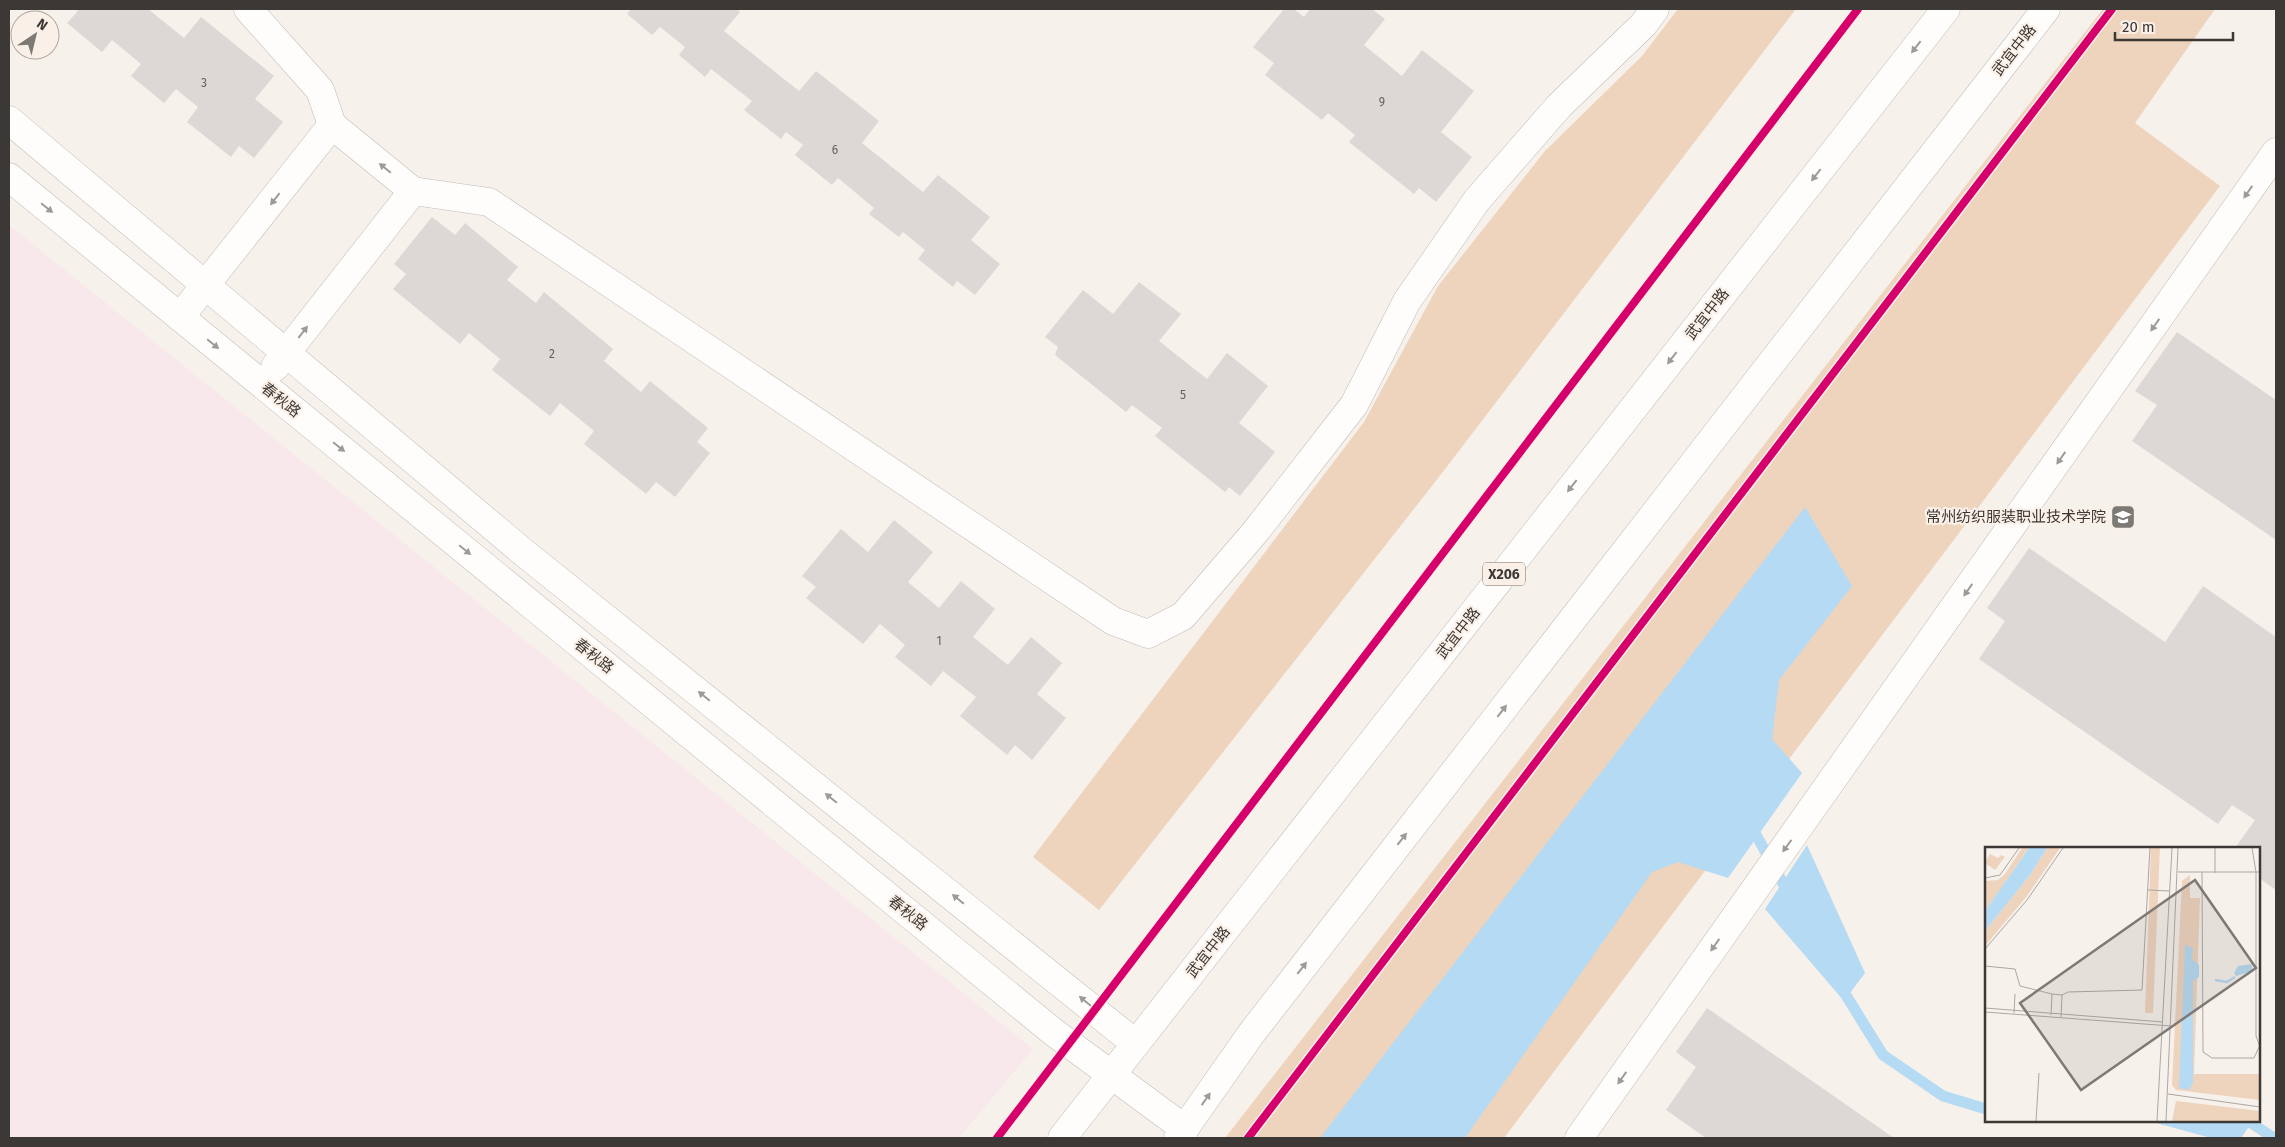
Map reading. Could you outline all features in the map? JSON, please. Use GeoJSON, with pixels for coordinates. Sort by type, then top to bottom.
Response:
{"type":"FeatureCollection","features":[{"type":"Feature","properties":{"kind":"street"},"geometry":{"type":"LineString","coordinates":[[248,9],[320,90],[332,125],[413,191],[489,202],[1113,622],[1148,634],[1183,616],[1256,531],[1354,405],[1407,301],[1477,200],[1559,106],[1643,25],[1655,9]]}},
{"type":"Feature","properties":{"kind":"street","name":"武宜中路"},"geometry":{"type":"LineString","coordinates":[[1062,1138],[1946,9]]}},
{"type":"Feature","properties":{"kind":"street","name":"武宜中路"},"geometry":{"type":"LineString","coordinates":[[1181,1134],[1251,1034],[2046,9]]}},
{"type":"Feature","properties":{"kind":"street"},"geometry":{"type":"LineString","coordinates":[[9,120],[523,552],[1136,1044]]}},
{"type":"Feature","properties":{"kind":"street"},"geometry":{"type":"LineString","coordinates":[[180,317],[207,286],[332,125]]}},
{"type":"Feature","properties":{"kind":"street"},"geometry":{"type":"LineString","coordinates":[[1579,1138],[1816,806],[2276,152]]}},
{"type":"Feature","properties":{"kind":"street","name":"春秋路"},"geometry":{"type":"LineString","coordinates":[[9,177],[1031,1013],[1112,1074],[1181,1134]]}},
{"type":"Feature","properties":{"kind":"street"},"geometry":{"type":"LineString","coordinates":[[263,385],[413,191]]}},
{"type":"Feature","properties":{"kind":"shaded area"},"geometry":{"type":"Polygon","coordinates":[[[1678,9],[1796,9],[1439,477],[1099,910],[1033,857],[1364,422],[1438,286],[1545,151],[1642,56],[1678,9]]]}},
{"type":"Feature","properties":{"kind":"shaded area"},"geometry":{"type":"Polygon","coordinates":[[[2103,9],[2215,9],[2135,123],[2220,186],[1504,1138],[1225,1138],[2103,9]]]}},
{"type":"Feature","properties":{"kind":"shaded area"},"geometry":{"type":"Polygon","coordinates":[[[9,225],[1033,1049],[959,1138],[9,1138],[9,225]]]}},
{"type":"Feature","properties":{"kind":"water"},"geometry":{"type":"Polygon","coordinates":[[[1805,507],[1852,586],[1779,680],[1772,739],[1802,773],[1728,878],[1678,862],[1652,872],[1465,1138],[1320,1138],[1805,507]]]}},
{"type":"Feature","properties":{"kind":"water"},"geometry":{"type":"Polygon","coordinates":[[[1807,845],[1865,973],[1844,1001],[1765,909],[1807,845]]]}},
{"type":"Feature","properties":{"kind":"water"},"geometry":{"type":"Polygon","coordinates":[[[2153,1122],[2252,1122],[2241,1138],[2211,1138],[2153,1122]]]}},
{"type":"Feature","properties":{"kind":"building"},"geometry":{"type":"Polygon","coordinates":[[[75,9],[148,9],[184,38],[201,17],[274,76],[255,99],[283,122],[254,158],[239,146],[231,157],[187,122],[198,107],[176,89],[164,103],[131,76],[141,64],[112,40],[102,52],[67,23],[78,11],[75,9]]]}},
{"type":"Feature","properties":{"kind":"building"},"geometry":{"type":"Polygon","coordinates":[[[631,9],[736,9],[740,12],[724,31],[799,91],[816,71],[879,121],[862,143],[923,192],[938,175],[990,217],[971,240],[1000,264],[975,295],[957,281],[953,287],[918,259],[925,250],[903,232],[899,237],[869,214],[874,208],[838,178],[832,185],[795,155],[803,145],[786,132],[781,139],[744,110],[752,101],[711,69],[705,77],[679,55],[685,47],[660,27],[652,35],[627,14],[631,9]]]}},
{"type":"Feature","properties":{"kind":"building"},"geometry":{"type":"Polygon","coordinates":[[[1284,9],[1294,9],[1304,17],[1310,9],[1372,9],[1385,19],[1364,45],[1402,76],[1422,50],[1474,91],[1441,132],[1472,157],[1436,202],[1419,188],[1414,194],[1349,142],[1355,135],[1328,113],[1322,120],[1265,75],[1274,63],[1253,47],[1284,9]]]}},
{"type":"Feature","properties":{"kind":"building"},"geometry":{"type":"Polygon","coordinates":[[[432,217],[455,235],[465,223],[518,267],[507,280],[536,303],[544,292],[613,349],[604,361],[641,392],[650,381],[708,428],[697,442],[710,453],[675,497],[656,482],[646,494],[584,444],[594,431],[560,403],[550,416],[492,370],[500,359],[469,333],[460,344],[393,289],[406,274],[394,264],[432,217]]]}},
{"type":"Feature","properties":{"kind":"building"},"geometry":{"type":"Polygon","coordinates":[[[1139,282],[1181,314],[1159,341],[1207,379],[1227,353],[1268,386],[1239,423],[1275,452],[1240,496],[1229,487],[1225,492],[1155,436],[1162,428],[1132,405],[1126,412],[1055,355],[1058,347],[1045,337],[1083,290],[1113,314],[1139,282]]]}},
{"type":"Feature","properties":{"kind":"building"},"geometry":{"type":"Polygon","coordinates":[[[2177,332],[2276,400],[2276,540],[2132,441],[2157,405],[2135,391],[2177,332]]]}},
{"type":"Feature","properties":{"kind":"building"},"geometry":{"type":"Polygon","coordinates":[[[894,520],[933,552],[908,582],[939,608],[961,581],[995,609],[973,637],[1008,665],[1031,637],[1062,663],[1037,694],[1066,718],[1032,760],[1015,745],[1007,755],[960,716],[976,697],[943,671],[931,686],[895,657],[905,645],[880,624],[863,644],[806,598],[816,587],[802,576],[841,529],[868,552],[894,520]]]}},
{"type":"Feature","properties":{"kind":"building"},"geometry":{"type":"Polygon","coordinates":[[[2029,548],[2165,642],[2203,586],[2276,637],[2276,890],[2260,879],[2260,847],[2236,847],[2255,820],[2232,805],[2218,824],[1979,659],[2005,621],[1987,608],[2029,548]]]}},
{"type":"Feature","properties":{"kind":"building"},"geometry":{"type":"Polygon","coordinates":[[[1707,1008],[1894,1138],[1706,1138],[1666,1110],[1696,1067],[1676,1052],[1707,1008]]]}},
{"type":"Feature","properties":{"kind":"waterway"},"geometry":{"type":"LineString","coordinates":[[1750,824],[1790,896]]}},
{"type":"Feature","properties":{"kind":"waterway"},"geometry":{"type":"LineString","coordinates":[[1839,984],[1883,1055],[1943,1096],[1985,1109]]}},
{"type":"Feature","properties":{"kind":"waterway"},"geometry":{"type":"LineString","coordinates":[[2250,1122],[2274,1138]]}},
{"type":"Feature","properties":{"kind":"cycle path"},"geometry":{"type":"LineString","coordinates":[[997,1138],[1858,9]]}},
{"type":"Feature","properties":{"kind":"cycle path"},"geometry":{"type":"LineString","coordinates":[[1248,1138],[2112,9]]}},
{"type":"Feature","properties":{"kind":"place","name":"常州纺织服装职业技术学院"},"geometry":{"type":"Point","coordinates":[2123,517]}}]}
